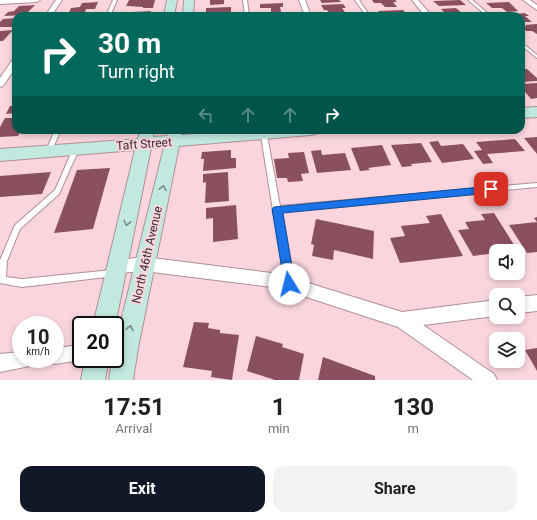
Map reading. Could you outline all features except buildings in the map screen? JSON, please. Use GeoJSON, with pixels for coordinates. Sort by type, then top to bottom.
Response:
{"type":"FeatureCollection","features":[{"type":"Feature","properties":{"kind":"street"},"geometry":{"type":"LineString","coordinates":[[0,2],[37,0]]}},
{"type":"Feature","properties":{"kind":"street"},"geometry":{"type":"LineString","coordinates":[[51,12],[59,0]]}},
{"type":"Feature","properties":{"kind":"street"},"geometry":{"type":"LineString","coordinates":[[170,12],[172,0]]}},
{"type":"Feature","properties":{"kind":"street"},"geometry":{"type":"LineString","coordinates":[[188,12],[189,0]]}},
{"type":"Feature","properties":{"kind":"street"},"geometry":{"type":"LineString","coordinates":[[302,0],[306,12]]}},
{"type":"Feature","properties":{"kind":"street"},"geometry":{"type":"LineString","coordinates":[[415,0],[426,12]]}},
{"type":"Feature","properties":{"kind":"street"},"geometry":{"type":"LineString","coordinates":[[526,0],[537,8]]}},
{"type":"Feature","properties":{"kind":"street"},"geometry":{"type":"LineString","coordinates":[[0,84],[12,67]]}},
{"type":"Feature","properties":{"kind":"street"},"geometry":{"type":"LineString","coordinates":[[525,113],[537,112]]}},
{"type":"Feature","properties":{"kind":"street","name":"Taft Street"},"geometry":{"type":"LineString","coordinates":[[0,155],[76,149],[145,137],[218,134]]}},
{"type":"Feature","properties":{"kind":"street","name":"North 46th Avenue"},"geometry":{"type":"LineString","coordinates":[[124,334],[144,264],[174,136]]}},
{"type":"Feature","properties":{"kind":"street"},"geometry":{"type":"LineString","coordinates":[[106,316],[145,137]]}},
{"type":"Feature","properties":{"kind":"street"},"geometry":{"type":"LineString","coordinates":[[116,270],[144,264],[279,281],[402,320],[488,380]]}},
{"type":"Feature","properties":{"kind":"street"},"geometry":{"type":"LineString","coordinates":[[525,304],[537,303]]}},
{"type":"Feature","properties":{"kind":"street"},"geometry":{"type":"LineString","coordinates":[[402,320],[489,309]]}},
{"type":"Feature","properties":{"kind":"street"},"geometry":{"type":"LineString","coordinates":[[0,362],[12,361]]}},
{"type":"Feature","properties":{"kind":"street"},"geometry":{"type":"LineString","coordinates":[[93,380],[95,368]]}},
{"type":"Feature","properties":{"kind":"street","name":"North 46th Avenue"},"geometry":{"type":"LineString","coordinates":[[121,368],[121,380]]}},
{"type":"Feature","properties":{"kind":"lane"},"geometry":{"type":"LineString","coordinates":[[110,12],[115,0]]}},
{"type":"Feature","properties":{"kind":"lane"},"geometry":{"type":"LineString","coordinates":[[245,0],[246,12]]}},
{"type":"Feature","properties":{"kind":"lane"},"geometry":{"type":"LineString","coordinates":[[357,0],[365,12]]}},
{"type":"Feature","properties":{"kind":"lane"},"geometry":{"type":"LineString","coordinates":[[470,0],[484,12]]}},
{"type":"Feature","properties":{"kind":"lane"},"geometry":{"type":"LineString","coordinates":[[525,46],[537,57]]}},
{"type":"Feature","properties":{"kind":"lane"},"geometry":{"type":"LineString","coordinates":[[49,151],[56,134]]}},
{"type":"Feature","properties":{"kind":"lane"},"geometry":{"type":"LineString","coordinates":[[263,134],[289,284]]}},
{"type":"Feature","properties":{"kind":"lane"},"geometry":{"type":"LineString","coordinates":[[76,149],[57,192],[17,227],[3,261],[2,280],[22,283],[116,270]]}},
{"type":"Feature","properties":{"kind":"lane"},"geometry":{"type":"LineString","coordinates":[[277,209],[537,185]]}},
{"type":"Feature","properties":{"kind":"route"},"geometry":{"type":"LineString","coordinates":[[289,284],[277,209],[491,189]]}}]}
